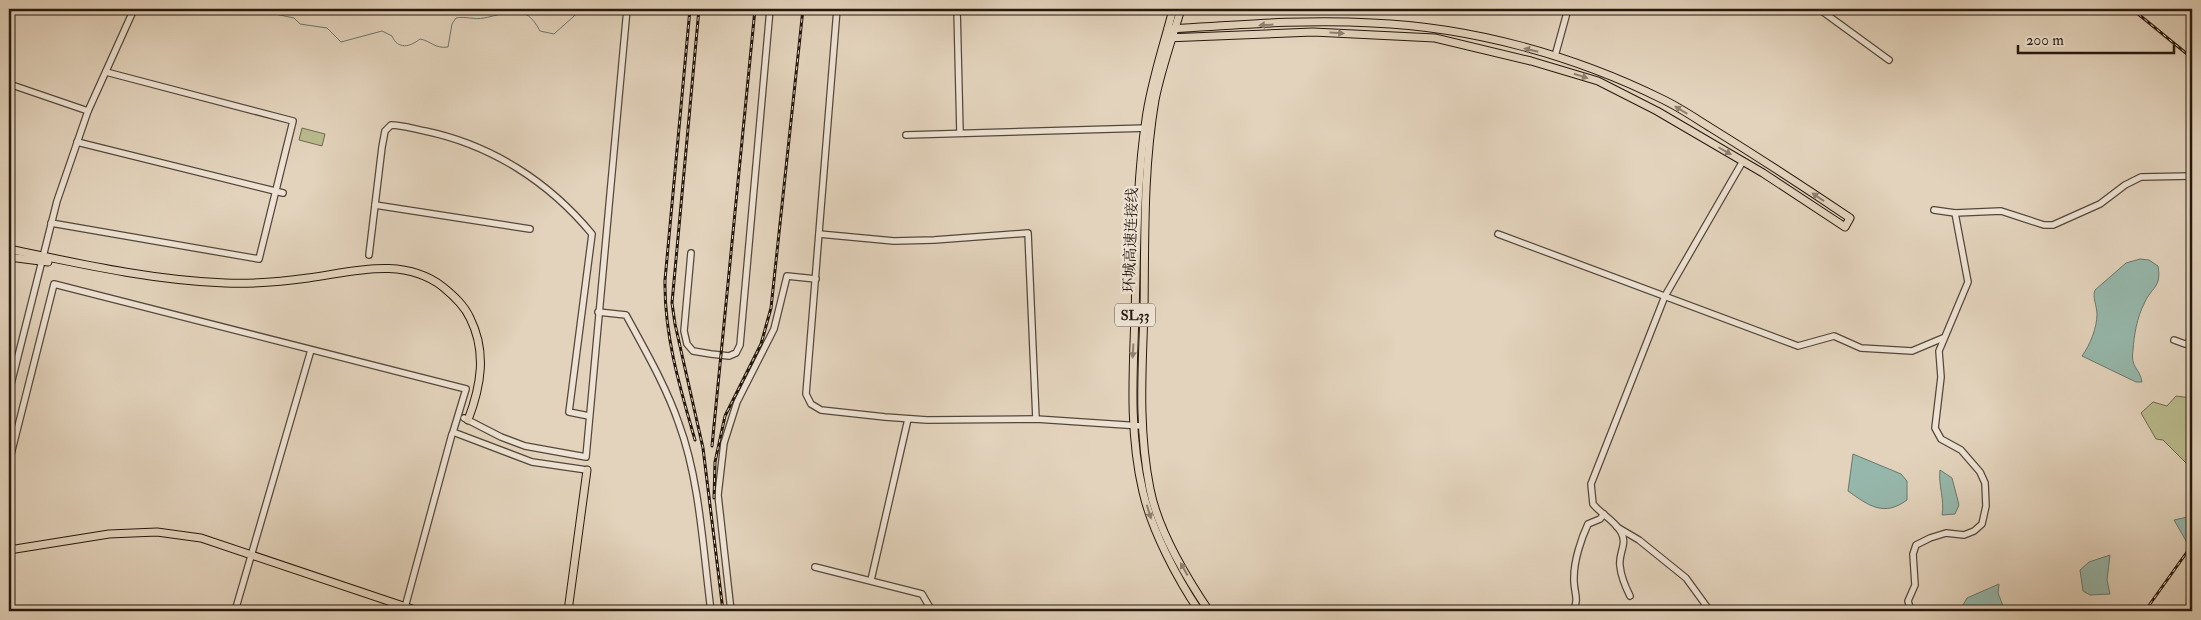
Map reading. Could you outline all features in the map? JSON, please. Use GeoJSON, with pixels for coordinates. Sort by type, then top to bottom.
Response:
{"type":"FeatureCollection","features":[{"type":"Feature","properties":{"kind":"main road","name":"环城高速连接线"},"geometry":{"type":"LineString","coordinates":[[1172,29],[1173,9]]}},
{"type":"Feature","properties":{"kind":"main road","name":"环城高速连接线"},"geometry":{"type":"LineString","coordinates":[[1181,9],[1169,38],[1149,128],[1137,426],[1143,492],[1152,520],[1197,610]]}},
{"type":"Feature","properties":{"kind":"main road"},"geometry":{"type":"LineString","coordinates":[[1169,38],[1313,32],[1435,38],[1531,60],[1598,81],[1657,111],[1743,161],[1845,227],[1850,218],[1759,157],[1664,100],[1603,72],[1554,56],[1444,30],[1372,22],[1172,29]]}},
{"type":"Feature","properties":{"kind":"main road"},"geometry":{"type":"LineString","coordinates":[[9,249],[98,273],[210,287],[247,288],[280,286],[375,272],[397,272],[416,276],[432,284],[450,298],[463,312],[473,333],[477,357],[476,383],[466,419]]}},
{"type":"Feature","properties":{"kind":"main road"},"geometry":{"type":"LineString","coordinates":[[9,257],[42,258]]}},
{"type":"Feature","properties":{"kind":"main road","name":"环城高速连接线"},"geometry":{"type":"LineString","coordinates":[[1137,426],[1150,490],[1159,518],[1182,565],[1207,608]]}},
{"type":"Feature","properties":{"kind":"main road"},"geometry":{"type":"LineString","coordinates":[[568,611],[587,470]]}},
{"type":"Feature","properties":{"kind":"main road"},"geometry":{"type":"LineString","coordinates":[[9,550],[109,534],[157,532],[201,538],[404,609],[418,611]]}},
{"type":"Feature","properties":{"kind":"street"},"geometry":{"type":"LineString","coordinates":[[11,384],[51,223],[77,142],[88,111],[134,9]]}},
{"type":"Feature","properties":{"kind":"street"},"geometry":{"type":"LineString","coordinates":[[466,419],[501,437],[525,446],[586,457],[627,9]]}},
{"type":"Feature","properties":{"kind":"street"},"geometry":{"type":"LineString","coordinates":[[691,253],[684,331],[687,344],[693,350],[729,356],[736,353],[740,345],[770,9]]}},
{"type":"Feature","properties":{"kind":"street"},"geometry":{"type":"LineString","coordinates":[[837,9],[806,394],[811,404],[821,410],[908,419],[1036,419],[1137,426]]}},
{"type":"Feature","properties":{"kind":"street"},"geometry":{"type":"LineString","coordinates":[[957,9],[960,133]]}},
{"type":"Feature","properties":{"kind":"street"},"geometry":{"type":"LineString","coordinates":[[1554,56],[1568,9]]}},
{"type":"Feature","properties":{"kind":"street"},"geometry":{"type":"LineString","coordinates":[[1819,9],[1889,60]]}},
{"type":"Feature","properties":{"kind":"street"},"geometry":{"type":"LineString","coordinates":[[51,223],[259,259],[293,121],[106,72]]}},
{"type":"Feature","properties":{"kind":"street"},"geometry":{"type":"LineString","coordinates":[[9,84],[88,111]]}},
{"type":"Feature","properties":{"kind":"street"},"geometry":{"type":"LineString","coordinates":[[369,255],[385,131],[391,125],[446,136],[495,156],[550,190],[572,210],[592,234],[569,412],[589,416]]}},
{"type":"Feature","properties":{"kind":"street"},"geometry":{"type":"LineString","coordinates":[[906,134],[1149,128]]}},
{"type":"Feature","properties":{"kind":"street"},"geometry":{"type":"LineString","coordinates":[[77,142],[283,193]]}},
{"type":"Feature","properties":{"kind":"street"},"geometry":{"type":"LineString","coordinates":[[1710,611],[1686,578],[1639,540],[1617,527],[1592,504],[1590,492],[1591,484],[1602,455],[1665,296],[1743,161]]}},
{"type":"Feature","properties":{"kind":"street"},"geometry":{"type":"LineString","coordinates":[[1934,210],[1955,212],[2001,211],[2044,225],[2053,225],[2100,204],[2125,184],[2141,177],[2161,175],[2192,176]]}},
{"type":"Feature","properties":{"kind":"street"},"geometry":{"type":"LineString","coordinates":[[375,205],[530,229]]}},
{"type":"Feature","properties":{"kind":"street"},"geometry":{"type":"LineString","coordinates":[[1911,611],[1908,602],[1914,585],[1913,554],[1916,545],[1946,533],[1964,535],[1974,531],[1982,524],[1986,506],[1985,483],[1980,472],[1961,450],[1941,440],[1935,428],[1936,398],[1941,377],[1939,351],[1968,282],[1955,212]]}},
{"type":"Feature","properties":{"kind":"street"},"geometry":{"type":"LineString","coordinates":[[819,234],[894,241],[1028,232],[1036,419]]}},
{"type":"Feature","properties":{"kind":"street"},"geometry":{"type":"LineString","coordinates":[[1498,234],[1798,346],[1834,336],[1861,348],[1912,351],[1943,338]]}},
{"type":"Feature","properties":{"kind":"street"},"geometry":{"type":"LineString","coordinates":[[731,611],[718,495],[724,442],[737,402],[774,329],[787,276],[816,279]]}},
{"type":"Feature","properties":{"kind":"street"},"geometry":{"type":"LineString","coordinates":[[9,462],[54,284],[466,389],[453,432],[532,462],[587,470]]}},
{"type":"Feature","properties":{"kind":"street"},"geometry":{"type":"LineString","coordinates":[[598,312],[626,315],[669,399],[680,426],[690,465],[711,611]]}},
{"type":"Feature","properties":{"kind":"street"},"geometry":{"type":"LineString","coordinates":[[2174,340],[2185,344],[2192,341]]}},
{"type":"Feature","properties":{"kind":"street"},"geometry":{"type":"LineString","coordinates":[[235,611],[311,350]]}},
{"type":"Feature","properties":{"kind":"street"},"geometry":{"type":"LineString","coordinates":[[871,580],[908,419]]}},
{"type":"Feature","properties":{"kind":"street"},"geometry":{"type":"LineString","coordinates":[[404,609],[452,434]]}},
{"type":"Feature","properties":{"kind":"street"},"geometry":{"type":"LineString","coordinates":[[1572,611],[1577,599],[1574,571],[1584,532],[1588,524],[1604,514]]}},
{"type":"Feature","properties":{"kind":"street"},"geometry":{"type":"LineString","coordinates":[[1617,527],[1624,545],[1619,564],[1622,579],[1630,596]]}},
{"type":"Feature","properties":{"kind":"street"},"geometry":{"type":"LineString","coordinates":[[816,567],[922,594],[932,611]]}},
{"type":"Feature","properties":{"kind":"street"},"geometry":{"type":"LineString","coordinates":[[1197,610],[1207,608]]}},
{"type":"Feature","properties":{"kind":"green space"},"geometry":{"type":"Polygon","coordinates":[[[302,128],[325,134],[322,146],[299,140],[302,128]]]}},
{"type":"Feature","properties":{"kind":"green space"},"geometry":{"type":"Polygon","coordinates":[[[2176,396],[2192,398],[2192,469],[2163,440],[2156,439],[2141,413],[2153,402],[2167,406],[2176,396]]]}},
{"type":"Feature","properties":{"kind":"water"},"geometry":{"type":"Polygon","coordinates":[[[2140,259],[2149,260],[2158,266],[2159,273],[2157,283],[2144,304],[2136,327],[2132,356],[2142,382],[2136,382],[2082,356],[2088,347],[2096,325],[2095,290],[2126,263],[2140,259]]]}},
{"type":"Feature","properties":{"kind":"water"},"geometry":{"type":"Polygon","coordinates":[[[1853,454],[1901,474],[1907,481],[1907,500],[1891,508],[1877,508],[1848,491],[1853,454]]]}},
{"type":"Feature","properties":{"kind":"water"},"geometry":{"type":"Polygon","coordinates":[[[1940,470],[1952,478],[1959,505],[1955,514],[1942,515],[1940,470]]]}},
{"type":"Feature","properties":{"kind":"water"},"geometry":{"type":"Polygon","coordinates":[[[2192,516],[2192,545],[2189,546],[2174,520],[2192,516]]]}},
{"type":"Feature","properties":{"kind":"water"},"geometry":{"type":"Polygon","coordinates":[[[2110,555],[2107,580],[2110,594],[2090,595],[2083,591],[2080,570],[2089,562],[2110,555]]]}},
{"type":"Feature","properties":{"kind":"water"},"geometry":{"type":"Polygon","coordinates":[[[1999,584],[1998,593],[2005,611],[1966,611],[1963,605],[1967,598],[1999,584]]]}},
{"type":"Feature","properties":{"kind":"waterway"},"geometry":{"type":"LineString","coordinates":[[271,9],[275,14],[294,18],[300,24],[327,28],[341,42],[382,31],[392,36],[398,44],[404,46],[420,39],[436,46],[444,47],[448,47],[452,24],[456,18],[480,18],[509,12],[523,13],[529,16],[540,31],[554,34],[582,9]]}},
{"type":"Feature","properties":{"kind":"railway"},"geometry":{"type":"LineString","coordinates":[[690,9],[665,280],[665,301],[674,361],[695,440]]}},
{"type":"Feature","properties":{"kind":"railway"},"geometry":{"type":"LineString","coordinates":[[699,9],[672,303],[703,448],[723,611]]}},
{"type":"Feature","properties":{"kind":"railway"},"geometry":{"type":"LineString","coordinates":[[712,446],[755,9]]}},
{"type":"Feature","properties":{"kind":"railway"},"geometry":{"type":"LineString","coordinates":[[714,498],[715,462],[725,416],[761,344],[771,308],[803,9]]}},
{"type":"Feature","properties":{"kind":"railway"},"geometry":{"type":"LineString","coordinates":[[2132,9],[2192,58]]}},
{"type":"Feature","properties":{"kind":"railway"},"geometry":{"type":"LineString","coordinates":[[2145,611],[2192,545]]}}]}
